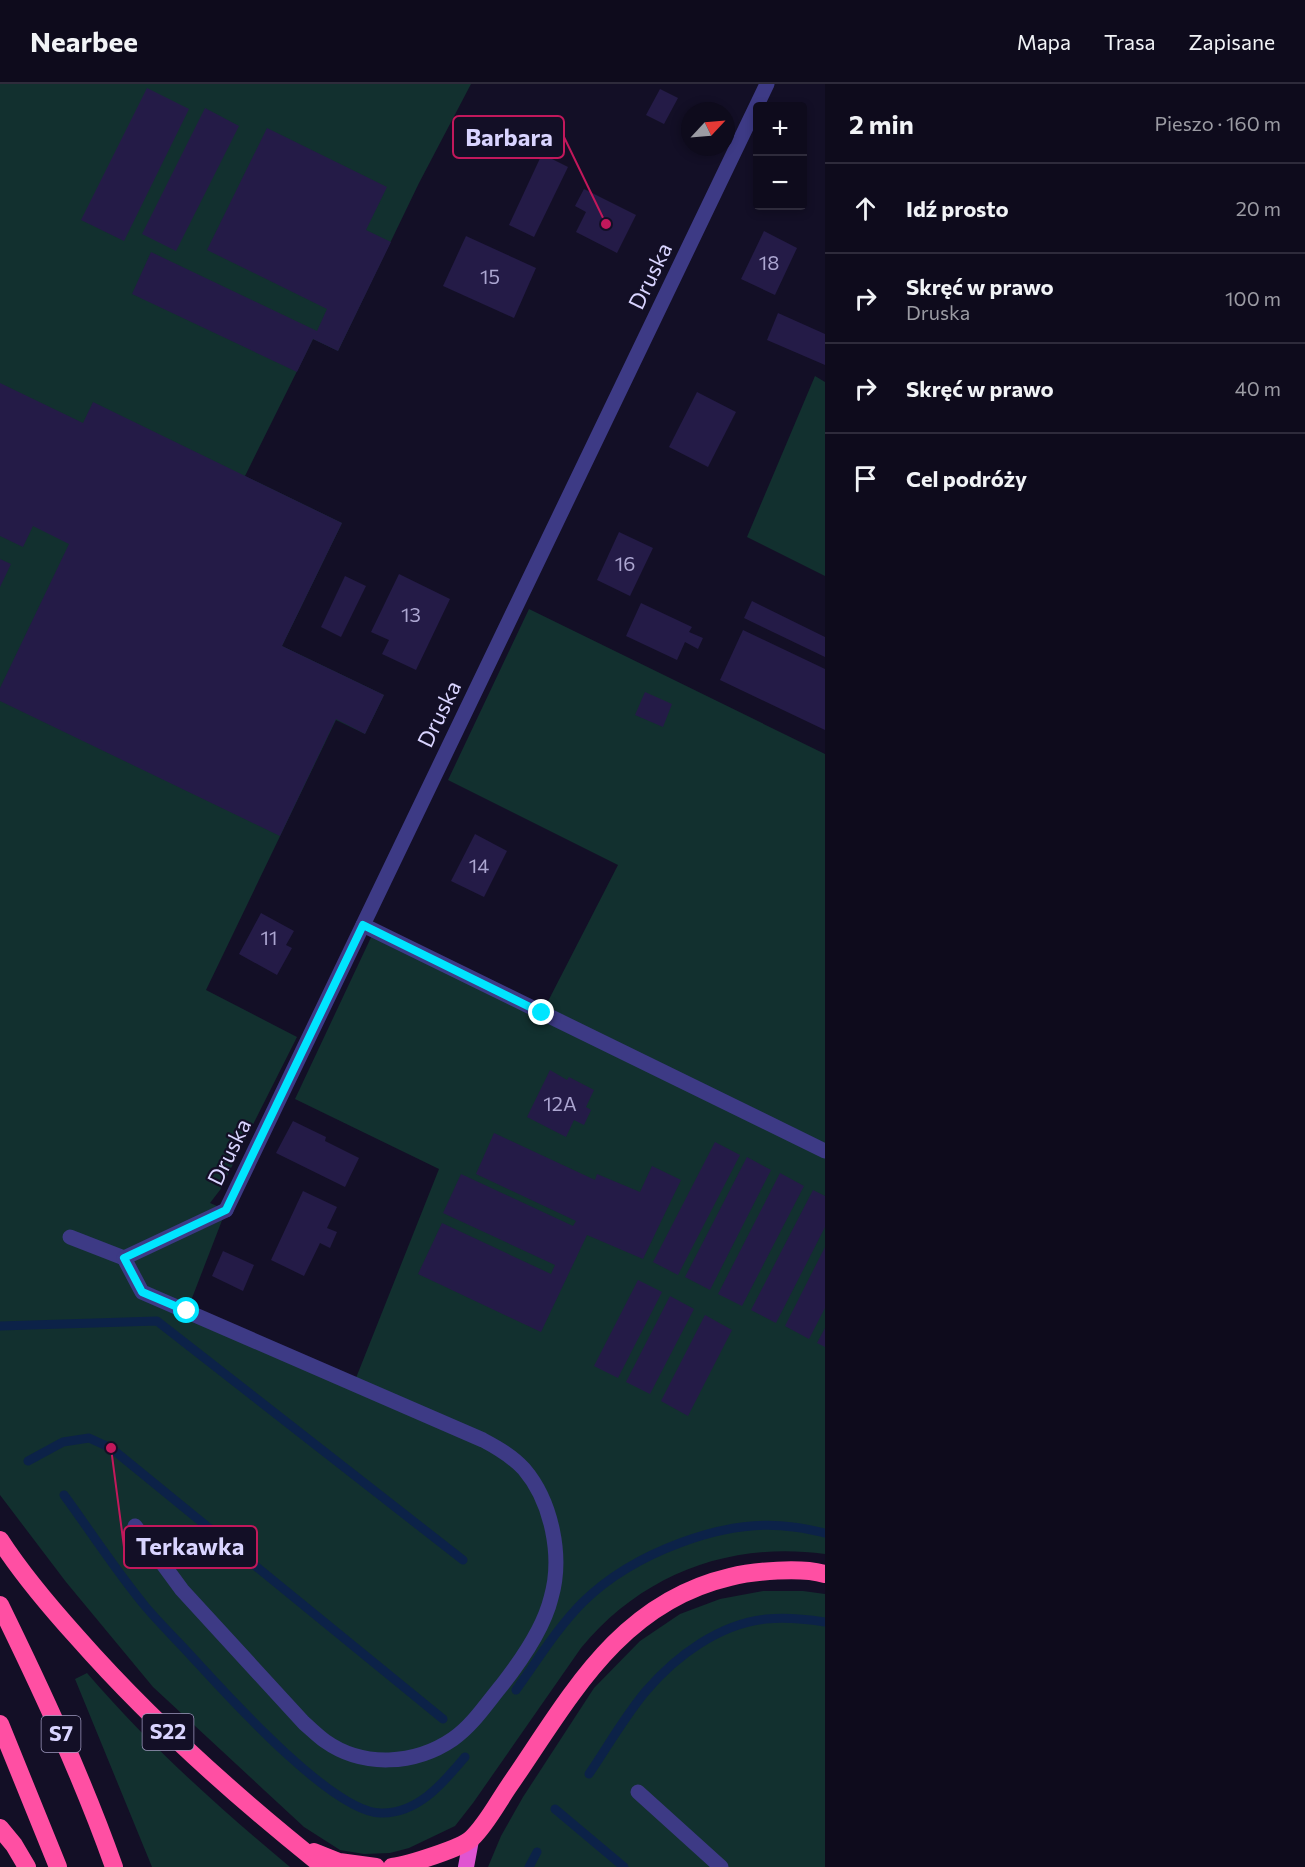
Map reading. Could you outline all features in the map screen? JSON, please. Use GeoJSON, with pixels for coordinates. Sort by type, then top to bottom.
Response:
{"type":"FeatureCollection","features":[{"type":"Feature","properties":{"kind":"highway","name":"S22"},"geometry":{"type":"LineString","coordinates":[[0,1540],[53,1610],[113,1678],[177,1741],[324,1867]]}},
{"type":"Feature","properties":{"kind":"highway"},"geometry":{"type":"LineString","coordinates":[[466,1867],[471,1840],[586,1675],[620,1636],[651,1611],[694,1588],[742,1574],[785,1571],[825,1574]]}},
{"type":"Feature","properties":{"kind":"highway","name":"S7"},"geometry":{"type":"LineString","coordinates":[[0,1605],[46,1700],[92,1804],[114,1867]]}},
{"type":"Feature","properties":{"kind":"highway","name":"S7"},"geometry":{"type":"LineString","coordinates":[[0,1724],[58,1867]]}},
{"type":"Feature","properties":{"kind":"highway"},"geometry":{"type":"LineString","coordinates":[[0,1828],[14,1845],[27,1867]]}},
{"type":"Feature","properties":{"kind":"highway"},"geometry":{"type":"LineString","coordinates":[[392,1867],[414,1863],[471,1840]]}},
{"type":"Feature","properties":{"kind":"highway"},"geometry":{"type":"LineString","coordinates":[[294,1843],[339,1862],[375,1867]]}},
{"type":"Feature","properties":{"kind":"street","name":"Druska"},"geometry":{"type":"LineString","coordinates":[[124,1258],[226,1210],[767,84]]}},
{"type":"Feature","properties":{"kind":"street"},"geometry":{"type":"LineString","coordinates":[[363,925],[825,1151]]}},
{"type":"Feature","properties":{"kind":"street"},"geometry":{"type":"LineString","coordinates":[[70,1237],[124,1258],[142,1292],[483,1440],[507,1454],[536,1486],[545,1508],[552,1528],[555,1580],[544,1618],[511,1673],[473,1722],[454,1738],[434,1750],[414,1757],[387,1761],[367,1760],[325,1741],[304,1723],[182,1590],[135,1526]]}},
{"type":"Feature","properties":{"kind":"street"},"geometry":{"type":"LineString","coordinates":[[638,1792],[721,1867]]}},
{"type":"Feature","properties":{"kind":"green space"},"geometry":{"type":"Polygon","coordinates":[[[0,84],[471,84],[419,183],[338,351],[313,339],[245,476],[342,523],[282,646],[384,695],[365,734],[336,720],[206,990],[297,1037],[220,1190],[210,1203],[226,1210],[187,1311],[354,1383],[439,1169],[295,1099],[374,931],[542,1013],[618,865],[448,780],[529,609],[825,754],[825,1554],[790,1551],[755,1553],[722,1559],[690,1568],[660,1582],[632,1600],[605,1622],[581,1648],[455,1826],[409,1848],[390,1853],[364,1854],[340,1850],[304,1827],[153,1687],[66,1582],[0,1495],[0,84]]]}},
{"type":"Feature","properties":{"kind":"green space"},"geometry":{"type":"Polygon","coordinates":[[[815,376],[825,382],[825,576],[747,537],[815,376]]]}},
{"type":"Feature","properties":{"kind":"green space"},"geometry":{"type":"Polygon","coordinates":[[[763,1591],[803,1591],[825,1594],[825,1867],[488,1867],[501,1836],[523,1797],[594,1688],[640,1641],[680,1614],[720,1599],[763,1591]]]}},
{"type":"Feature","properties":{"kind":"green space"},"geometry":{"type":"Polygon","coordinates":[[[87,1673],[134,1725],[184,1774],[290,1867],[152,1867],[75,1679],[87,1673]]]}},
{"type":"Feature","properties":{"kind":"building"},"geometry":{"type":"Polygon","coordinates":[[[147,88],[189,109],[124,241],[81,220],[147,88]]]}},
{"type":"Feature","properties":{"kind":"building"},"geometry":{"type":"Polygon","coordinates":[[[660,89],[678,98],[664,124],[646,115],[660,89]]]}},
{"type":"Feature","properties":{"kind":"building"},"geometry":{"type":"Polygon","coordinates":[[[205,108],[239,126],[176,251],[142,234],[205,108]]]}},
{"type":"Feature","properties":{"kind":"building"},"geometry":{"type":"Polygon","coordinates":[[[267,128],[387,187],[366,230],[391,242],[338,351],[313,339],[297,372],[132,294],[151,252],[317,331],[327,309],[207,250],[267,128]]]}},
{"type":"Feature","properties":{"kind":"building"},"geometry":{"type":"Polygon","coordinates":[[[542,154],[568,167],[534,237],[509,225],[542,154]]]}},
{"type":"Feature","properties":{"kind":"building"},"geometry":{"type":"Polygon","coordinates":[[[584,189],[636,215],[617,253],[576,232],[586,212],[575,206],[584,189]]]}},
{"type":"Feature","properties":{"kind":"building"},"geometry":{"type":"Polygon","coordinates":[[[764,231],[797,248],[775,295],[741,279],[764,231]]]}},
{"type":"Feature","properties":{"kind":"building"},"geometry":{"type":"Polygon","coordinates":[[[466,236],[536,268],[514,318],[443,286],[466,236]]]}},
{"type":"Feature","properties":{"kind":"building"},"geometry":{"type":"Polygon","coordinates":[[[778,313],[825,334],[825,365],[767,340],[778,313]]]}},
{"type":"Feature","properties":{"kind":"building"},"geometry":{"type":"Polygon","coordinates":[[[0,383],[83,423],[93,402],[342,523],[282,646],[384,695],[365,734],[336,719],[280,836],[0,701],[0,688],[69,544],[33,526],[23,547],[0,536],[0,383]]]}},
{"type":"Feature","properties":{"kind":"building"},"geometry":{"type":"Polygon","coordinates":[[[697,392],[736,412],[708,467],[669,447],[697,392]]]}},
{"type":"Feature","properties":{"kind":"building"},"geometry":{"type":"Polygon","coordinates":[[[619,532],[653,548],[630,596],[597,580],[619,532]]]}},
{"type":"Feature","properties":{"kind":"building"},"geometry":{"type":"Polygon","coordinates":[[[0,559],[11,564],[0,587],[0,559]]]}},
{"type":"Feature","properties":{"kind":"building"},"geometry":{"type":"Polygon","coordinates":[[[399,574],[450,599],[416,670],[382,654],[389,640],[371,632],[399,574]]]}},
{"type":"Feature","properties":{"kind":"building"},"geometry":{"type":"Polygon","coordinates":[[[345,576],[366,586],[341,637],[321,627],[345,576]]]}},
{"type":"Feature","properties":{"kind":"building"},"geometry":{"type":"Polygon","coordinates":[[[752,601],[825,637],[825,657],[744,618],[752,601]]]}},
{"type":"Feature","properties":{"kind":"building"},"geometry":{"type":"Polygon","coordinates":[[[641,603],[692,627],[689,632],[703,638],[698,649],[685,642],[677,660],[626,636],[641,603]]]}},
{"type":"Feature","properties":{"kind":"building"},"geometry":{"type":"Polygon","coordinates":[[[743,630],[825,669],[825,730],[720,680],[743,630]]]}},
{"type":"Feature","properties":{"kind":"building"},"geometry":{"type":"Polygon","coordinates":[[[645,692],[672,704],[663,727],[635,715],[645,692]]]}},
{"type":"Feature","properties":{"kind":"building"},"geometry":{"type":"Polygon","coordinates":[[[475,834],[507,851],[484,897],[451,881],[475,834]]]}},
{"type":"Feature","properties":{"kind":"building"},"geometry":{"type":"Polygon","coordinates":[[[261,913],[294,931],[286,945],[292,948],[277,975],[239,954],[261,913]]]}},
{"type":"Feature","properties":{"kind":"building"},"geometry":{"type":"Polygon","coordinates":[[[550,1070],[567,1080],[569,1077],[594,1090],[586,1107],[591,1110],[584,1125],[574,1120],[566,1137],[527,1117],[550,1070]]]}},
{"type":"Feature","properties":{"kind":"building"},"geometry":{"type":"Polygon","coordinates":[[[293,1121],[326,1137],[325,1141],[359,1158],[345,1187],[276,1153],[293,1121]]]}},
{"type":"Feature","properties":{"kind":"building"},"geometry":{"type":"Polygon","coordinates":[[[494,1133],[595,1180],[597,1174],[640,1192],[652,1166],[681,1180],[643,1259],[587,1235],[541,1332],[418,1274],[442,1223],[551,1274],[555,1265],[443,1213],[461,1174],[573,1226],[576,1221],[476,1174],[494,1133]]]}},
{"type":"Feature","properties":{"kind":"building"},"geometry":{"type":"Polygon","coordinates":[[[715,1142],[740,1155],[678,1275],[653,1262],[715,1142]]]}},
{"type":"Feature","properties":{"kind":"building"},"geometry":{"type":"Polygon","coordinates":[[[747,1157],[771,1170],[710,1290],[685,1277],[747,1157]]]}},
{"type":"Feature","properties":{"kind":"building"},"geometry":{"type":"Polygon","coordinates":[[[780,1173],[804,1186],[742,1306],[718,1294],[780,1173]]]}},
{"type":"Feature","properties":{"kind":"building"},"geometry":{"type":"Polygon","coordinates":[[[813,1190],[825,1196],[825,1227],[776,1323],[751,1310],[813,1190]]]}},
{"type":"Feature","properties":{"kind":"building"},"geometry":{"type":"Polygon","coordinates":[[[303,1191],[337,1207],[327,1228],[337,1232],[330,1248],[320,1243],[304,1276],[271,1260],[303,1191]]]}},
{"type":"Feature","properties":{"kind":"building"},"geometry":{"type":"Polygon","coordinates":[[[825,1247],[825,1308],[809,1339],[785,1326],[825,1247]]]}},
{"type":"Feature","properties":{"kind":"building"},"geometry":{"type":"Polygon","coordinates":[[[223,1251],[254,1265],[243,1291],[212,1276],[223,1251]]]}},
{"type":"Feature","properties":{"kind":"building"},"geometry":{"type":"Polygon","coordinates":[[[638,1280],[662,1292],[618,1378],[594,1366],[638,1280]]]}},
{"type":"Feature","properties":{"kind":"building"},"geometry":{"type":"Polygon","coordinates":[[[670,1296],[694,1309],[650,1394],[626,1382],[670,1296]]]}},
{"type":"Feature","properties":{"kind":"building"},"geometry":{"type":"Polygon","coordinates":[[[705,1315],[732,1330],[688,1416],[661,1401],[705,1315]]]}},
{"type":"Feature","properties":{"kind":"building"},"geometry":{"type":"Polygon","coordinates":[[[825,1328],[825,1347],[817,1343],[825,1328]]]}},
{"type":"Feature","properties":{"kind":"waterway"},"geometry":{"type":"LineString","coordinates":[[0,1326],[157,1321],[463,1560]]}},
{"type":"Feature","properties":{"kind":"waterway"},"geometry":{"type":"LineString","coordinates":[[28,1461],[63,1442],[89,1438],[111,1448],[443,1719]]}},
{"type":"Feature","properties":{"kind":"waterway"},"geometry":{"type":"LineString","coordinates":[[64,1495],[145,1606],[255,1724],[282,1750],[336,1794],[361,1808],[381,1813],[394,1812],[407,1808],[429,1795],[465,1757]]}},
{"type":"Feature","properties":{"kind":"waterway"},"geometry":{"type":"LineString","coordinates":[[516,1690],[556,1634],[583,1602],[603,1585],[653,1555],[680,1543],[738,1528],[766,1525],[825,1533]]}},
{"type":"Feature","properties":{"kind":"waterway"},"geometry":{"type":"LineString","coordinates":[[589,1774],[646,1691],[671,1666],[700,1644],[732,1627],[766,1619],[825,1622]]}},
{"type":"Feature","properties":{"kind":"waterway"},"geometry":{"type":"LineString","coordinates":[[555,1809],[624,1867]]}},
{"type":"Feature","properties":{"kind":"waterway"},"geometry":{"type":"LineString","coordinates":[[529,1867],[537,1852]]}},
{"type":"Feature","properties":{"kind":"place","name":"Barbara"},"geometry":{"type":"Point","coordinates":[606,224]}},
{"type":"Feature","properties":{"kind":"place","name":"Terkawka"},"geometry":{"type":"Point","coordinates":[111,1448]}},
{"type":"Feature","properties":{"kind":"route"},"geometry":{"type":"LineString","coordinates":[[187,1311],[142,1292],[124,1258],[226,1210],[363,925],[542,1013]]}}]}
